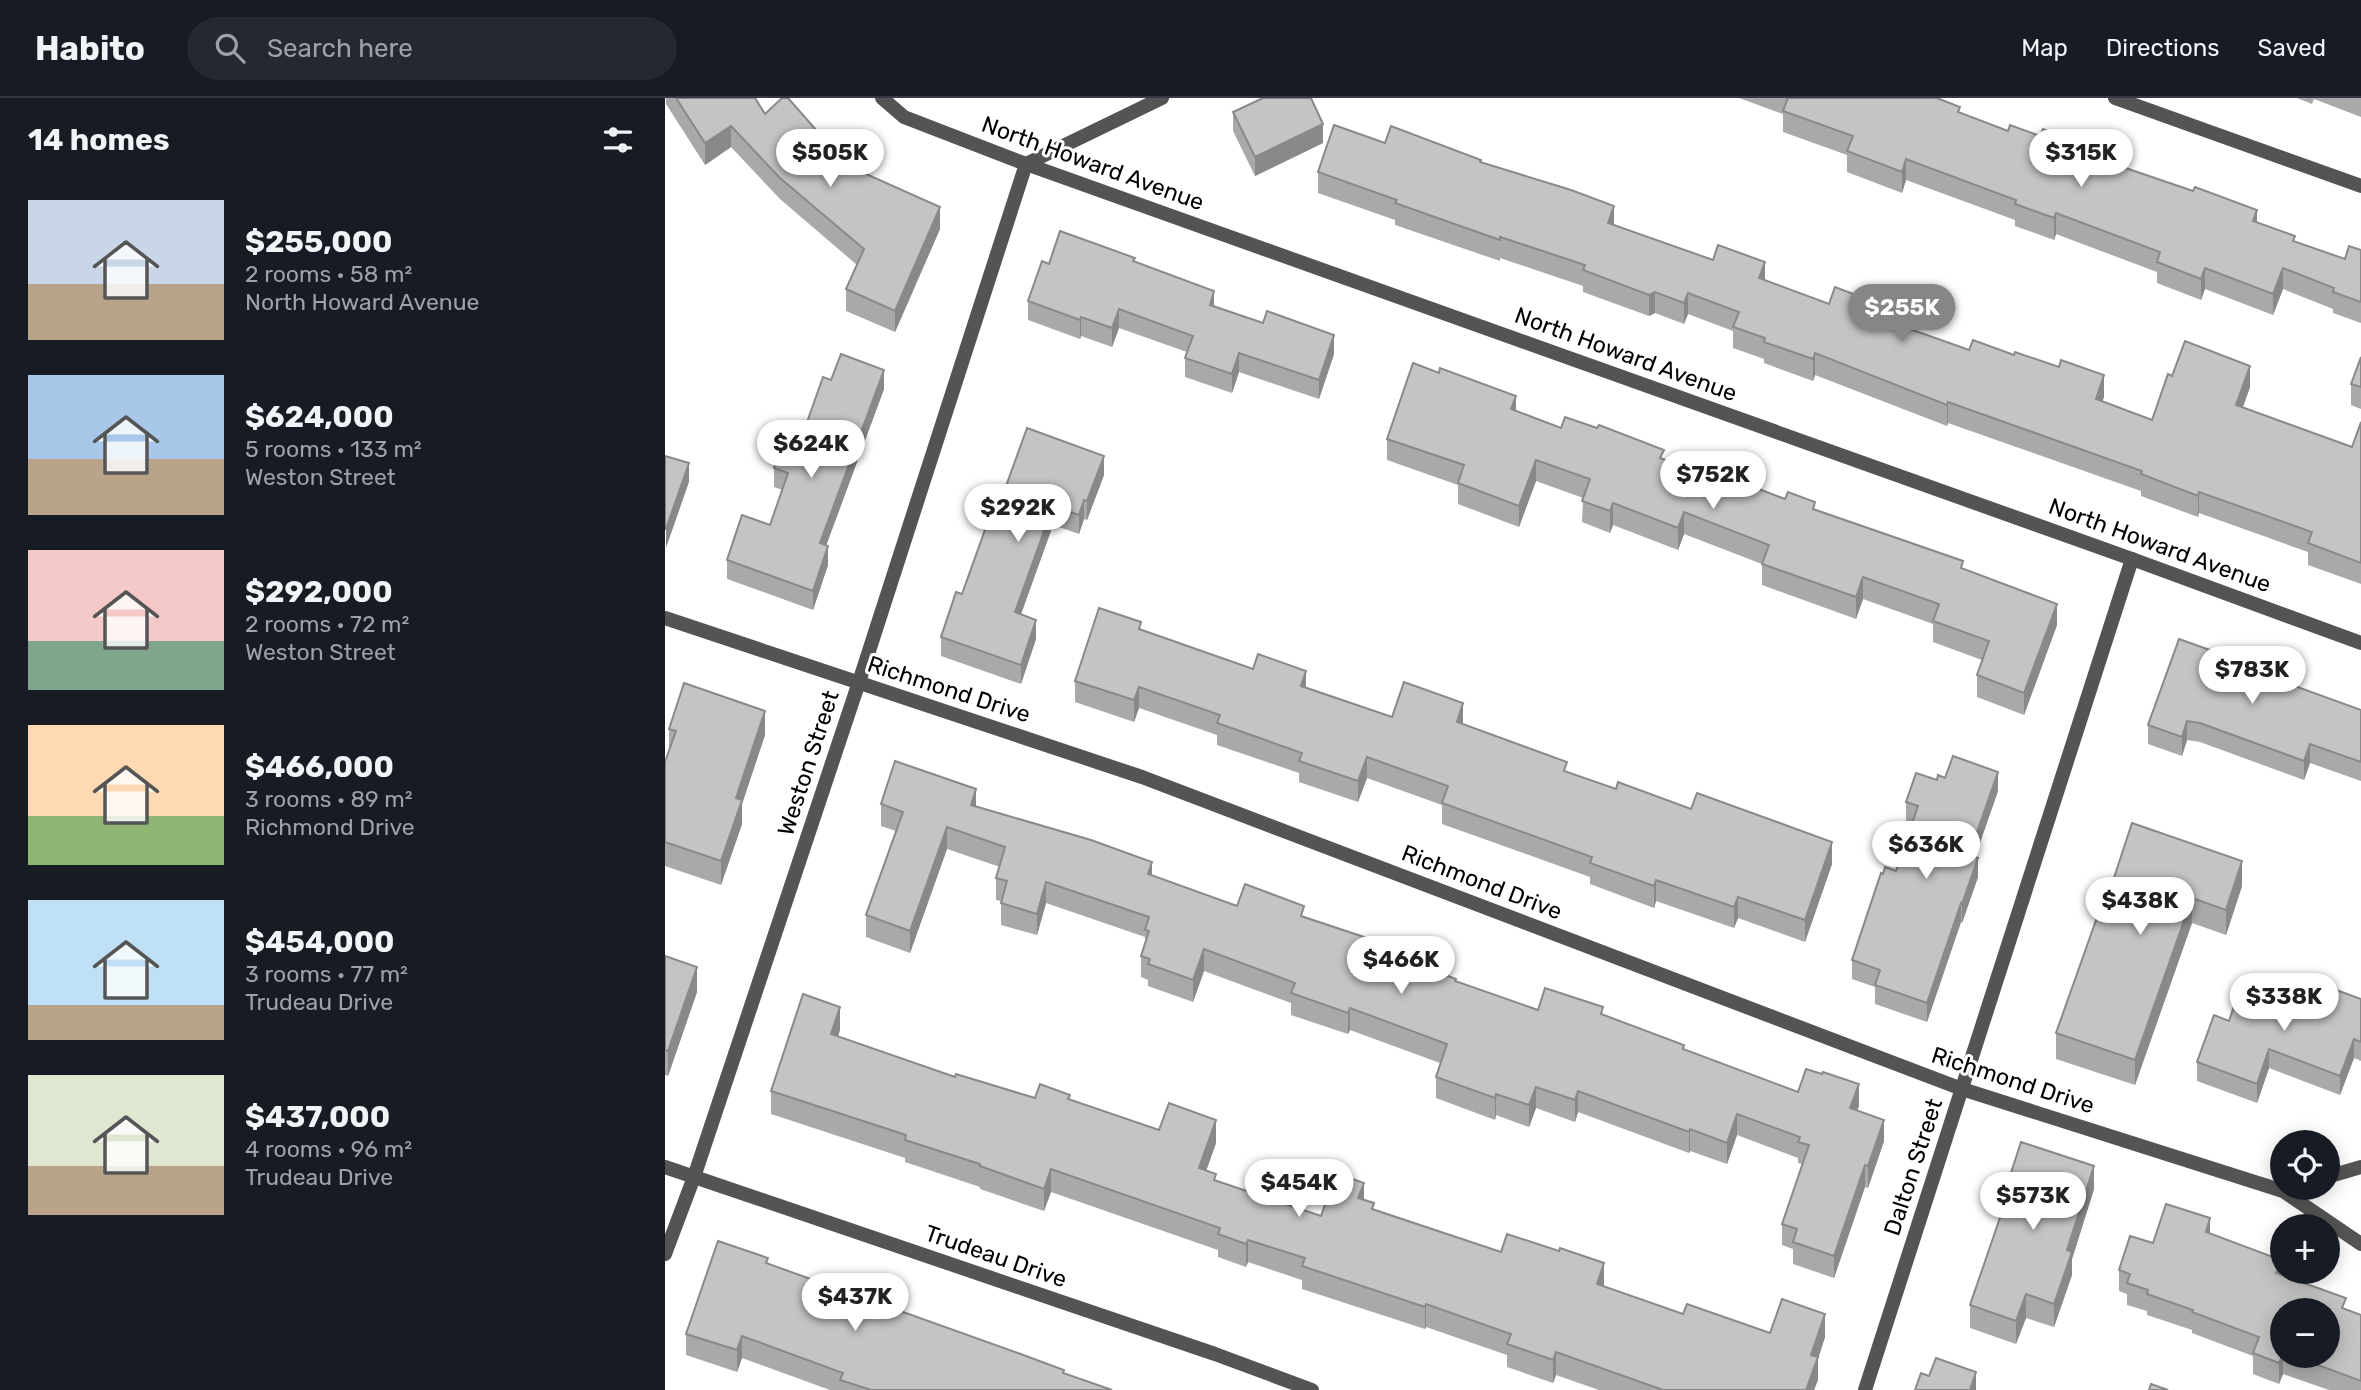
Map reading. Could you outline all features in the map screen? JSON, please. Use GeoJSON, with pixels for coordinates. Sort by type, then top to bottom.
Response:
{"type":"FeatureCollection","features":[{"type":"Feature","properties":{"kind":"street","name":"North Howard Avenue"},"geometry":{"type":"LineString","coordinates":[[882,98],[904,117],[1026,164],[2361,643]]}},
{"type":"Feature","properties":{"kind":"street"},"geometry":{"type":"LineString","coordinates":[[1026,164],[1162,98]]}},
{"type":"Feature","properties":{"kind":"street"},"geometry":{"type":"LineString","coordinates":[[2115,98],[2361,186]]}},
{"type":"Feature","properties":{"kind":"street","name":"Weston Street"},"geometry":{"type":"LineString","coordinates":[[665,1254],[694,1177],[859,682],[1026,164]]}},
{"type":"Feature","properties":{"kind":"street","name":"Dalton Street"},"geometry":{"type":"LineString","coordinates":[[1865,1390],[2132,559]]}},
{"type":"Feature","properties":{"kind":"street","name":"Richmond Drive"},"geometry":{"type":"LineString","coordinates":[[665,618],[1142,777],[1962,1089],[2270,1185]]}},
{"type":"Feature","properties":{"kind":"street","name":"Trudeau Drive"},"geometry":{"type":"LineString","coordinates":[[665,1167],[1312,1390]]}},
{"type":"Feature","properties":{"kind":"street"},"geometry":{"type":"LineString","coordinates":[[2340,1173],[2361,1167]]}},
{"type":"Feature","properties":{"kind":"street","name":"Richmond Drive"},"geometry":{"type":"LineString","coordinates":[[2301,1200],[2361,1244]]}},
{"type":"Feature","properties":{"kind":"building"},"geometry":{"type":"Polygon","coordinates":[[[676,98],[755,98],[765,114],[782,98],[788,98],[848,166],[940,207],[895,311],[846,289],[864,249],[780,178],[731,126],[705,143],[676,98]]]}},
{"type":"Feature","properties":{"kind":"building"},"geometry":{"type":"Polygon","coordinates":[[[1263,98],[1311,98],[1323,124],[1255,157],[1233,112],[1263,98]]]}},
{"type":"Feature","properties":{"kind":"building"},"geometry":{"type":"Polygon","coordinates":[[[1788,98],[1937,98],[1960,107],[1958,112],[2008,131],[2010,125],[2040,136],[2043,129],[2110,155],[2108,162],[2193,191],[2195,187],[2257,210],[2253,221],[2295,236],[2293,241],[2345,259],[2349,246],[2361,250],[2361,302],[2283,268],[2273,294],[2205,268],[2201,279],[2157,262],[2160,252],[2056,213],[2054,218],[2015,204],[2016,200],[1906,159],[1902,172],[1847,151],[1853,136],[1783,111],[1788,98]]]}},
{"type":"Feature","properties":{"kind":"building"},"geometry":{"type":"Polygon","coordinates":[[[1334,125],[1385,143],[1391,126],[1481,160],[1480,162],[1614,206],[1608,223],[1713,260],[1718,245],[1765,262],[1759,278],[1829,304],[1835,287],[1912,316],[1907,328],[1969,350],[1973,340],[2014,355],[2015,352],[2059,367],[2061,360],[2104,375],[2096,399],[2152,420],[2168,374],[2172,376],[2185,341],[2250,366],[2236,405],[2352,447],[2361,422],[2361,563],[2308,543],[2312,532],[2199,492],[2198,496],[2141,474],[2142,471],[1948,402],[1947,405],[1815,353],[1813,359],[1764,342],[1765,338],[1733,327],[1739,312],[1688,293],[1684,303],[1655,292],[1649,295],[1583,270],[1585,265],[1500,237],[1500,240],[1318,172],[1334,125]]]}},
{"type":"Feature","properties":{"kind":"building"},"geometry":{"type":"Polygon","coordinates":[[[1060,231],[1214,291],[1210,305],[1263,323],[1267,311],[1334,335],[1319,380],[1239,353],[1232,374],[1185,358],[1193,336],[1119,309],[1112,328],[1081,317],[1080,320],[1028,301],[1042,261],[1049,264],[1060,231]]]}},
{"type":"Feature","properties":{"kind":"building"},"geometry":{"type":"Polygon","coordinates":[[[841,354],[884,370],[820,543],[828,546],[813,591],[727,560],[742,515],[770,525],[788,473],[774,468],[785,436],[800,442],[823,377],[831,380],[841,354]]]}},
{"type":"Feature","properties":{"kind":"building"},"geometry":{"type":"Polygon","coordinates":[[[2361,357],[2361,387],[2351,384],[2361,357]]]}},
{"type":"Feature","properties":{"kind":"building"},"geometry":{"type":"Polygon","coordinates":[[[1413,363],[1439,373],[1440,368],[1516,396],[1511,409],[1561,428],[1565,417],[1597,428],[1599,425],[1664,450],[1660,458],[1710,477],[1712,471],[1785,499],[1788,492],[1815,502],[1813,509],[1963,561],[1961,568],[2057,604],[2024,693],[1977,675],[1989,641],[1933,621],[1939,604],[1863,577],[1856,597],[1762,564],[1769,545],[1684,512],[1678,528],[1613,503],[1610,511],[1582,501],[1590,479],[1536,460],[1519,506],[1458,483],[1464,465],[1387,439],[1413,363]]]}},
{"type":"Feature","properties":{"kind":"building"},"geometry":{"type":"Polygon","coordinates":[[[1027,428],[1104,456],[1079,515],[1053,506],[1015,612],[1036,620],[1021,665],[941,637],[956,592],[962,594],[996,499],[1001,500],[1027,428]]]}},
{"type":"Feature","properties":{"kind":"building"},"geometry":{"type":"Polygon","coordinates":[[[665,456],[689,463],[666,529],[665,529],[665,456]]]}},
{"type":"Feature","properties":{"kind":"building"},"geometry":{"type":"Polygon","coordinates":[[[1099,608],[1141,622],[1139,629],[1253,669],[1258,654],[1306,671],[1301,686],[1392,717],[1404,682],[1463,703],[1457,722],[1567,762],[1564,771],[1616,789],[1618,782],[1691,809],[1697,793],[1832,842],[1805,920],[1738,897],[1734,907],[1656,880],[1654,886],[1590,863],[1592,857],[1442,803],[1448,786],[1367,757],[1358,781],[1299,761],[1302,753],[1217,723],[1220,715],[1139,687],[1134,700],[1075,681],[1099,608]]]}},
{"type":"Feature","properties":{"kind":"building"},"geometry":{"type":"Polygon","coordinates":[[[2179,639],[2260,668],[2259,673],[2361,710],[2361,762],[2310,744],[2304,761],[2200,723],[2187,721],[2182,737],[2148,725],[2179,639]]]}},
{"type":"Feature","properties":{"kind":"building"},"geometry":{"type":"Polygon","coordinates":[[[684,683],[765,711],[736,798],[742,800],[721,861],[665,842],[665,762],[676,731],[669,729],[684,683]]]}},
{"type":"Feature","properties":{"kind":"building"},"geometry":{"type":"Polygon","coordinates":[[[1953,756],[1998,772],[1969,855],[1978,858],[1927,1003],[1875,985],[1880,970],[1852,960],[1881,873],[1883,874],[1885,867],[1896,871],[1918,806],[1906,802],[1916,773],[1937,780],[1938,775],[1945,778],[1953,756]]]}},
{"type":"Feature","properties":{"kind":"building"},"geometry":{"type":"Polygon","coordinates":[[[895,761],[976,789],[971,805],[1091,840],[1152,862],[1148,874],[1237,906],[1245,884],[1304,906],[1301,916],[1376,941],[1374,948],[1456,979],[1455,981],[1538,1010],[1545,988],[1603,1007],[1601,1014],[1684,1045],[1683,1049],[1798,1092],[1806,1069],[1859,1084],[1850,1108],[1884,1120],[1868,1166],[1865,1165],[1834,1256],[1793,1242],[1797,1229],[1782,1224],[1809,1145],[1798,1142],[1800,1137],[1737,1114],[1727,1143],[1690,1129],[1689,1132],[1578,1091],[1575,1100],[1536,1087],[1529,1105],[1496,1094],[1495,1098],[1436,1077],[1447,1044],[1350,1008],[1348,1013],[1291,993],[1295,983],[1204,949],[1193,980],[1148,964],[1150,959],[1141,956],[1149,931],[1145,930],[1149,917],[1046,882],[1037,914],[1001,903],[1007,881],[996,878],[1005,847],[947,827],[910,931],[866,915],[903,812],[881,804],[895,761]]]}},
{"type":"Feature","properties":{"kind":"building"},"geometry":{"type":"Polygon","coordinates":[[[2132,823],[2242,861],[2226,910],[2192,898],[2135,1060],[2056,1033],[2106,892],[2109,893],[2132,823]]]}},
{"type":"Feature","properties":{"kind":"building"},"geometry":{"type":"Polygon","coordinates":[[[665,956],[697,967],[668,1051],[665,1050],[665,956]]]}},
{"type":"Feature","properties":{"kind":"building"},"geometry":{"type":"Polygon","coordinates":[[[2320,984],[2361,999],[2361,1042],[2354,1039],[2340,1076],[2269,1049],[2257,1084],[2197,1062],[2214,1015],[2229,1021],[2240,988],[2295,1008],[2297,1004],[2310,1009],[2320,984]]]}},
{"type":"Feature","properties":{"kind":"building"},"geometry":{"type":"Polygon","coordinates":[[[803,994],[840,1007],[831,1034],[955,1077],[956,1074],[1035,1098],[1040,1084],[1070,1095],[1068,1099],[1159,1130],[1169,1103],[1216,1120],[1199,1168],[1216,1174],[1214,1180],[1321,1216],[1336,1173],[1364,1183],[1358,1198],[1374,1203],[1372,1209],[1501,1252],[1507,1234],[1559,1251],[1560,1248],[1604,1263],[1597,1284],[1683,1314],[1687,1304],[1770,1333],[1782,1299],[1825,1314],[1811,1355],[1818,1357],[1806,1390],[1663,1390],[1556,1352],[1553,1360],[1507,1344],[1511,1334],[1426,1304],[1425,1307],[1302,1266],[1305,1258],[1248,1240],[1246,1244],[1218,1234],[1220,1228],[1051,1169],[1044,1189],[980,1164],[905,1140],[906,1135],[771,1091],[803,994]]]}},
{"type":"Feature","properties":{"kind":"building"},"geometry":{"type":"Polygon","coordinates":[[[2021,1142],[2094,1166],[2067,1250],[2072,1252],[2054,1304],[2026,1294],[2016,1321],[1970,1305],[2003,1209],[2000,1207],[2021,1142]]]}},
{"type":"Feature","properties":{"kind":"building"},"geometry":{"type":"Polygon","coordinates":[[[2166,1204],[2210,1218],[2206,1232],[2270,1256],[2270,1284],[2307,1284],[2346,1298],[2342,1308],[2361,1315],[2361,1381],[2326,1368],[2340,1368],[2340,1298],[2270,1298],[2270,1360],[2253,1353],[2259,1337],[2147,1294],[2148,1290],[2127,1283],[2130,1274],[2119,1270],[2130,1236],[2153,1243],[2166,1204]]]}},
{"type":"Feature","properties":{"kind":"building"},"geometry":{"type":"Polygon","coordinates":[[[718,1241],[768,1258],[766,1263],[1018,1353],[1064,1370],[1063,1373],[1112,1390],[871,1390],[840,1380],[843,1373],[742,1336],[737,1350],[686,1334],[718,1241]]]}},
{"type":"Feature","properties":{"kind":"building"},"geometry":{"type":"Polygon","coordinates":[[[1936,1358],[1976,1372],[1970,1390],[1915,1390],[1921,1373],[1929,1376],[1936,1358]]]}},
{"type":"Feature","properties":{"kind":"building"},"geometry":{"type":"Polygon","coordinates":[[[2151,1384],[2168,1390],[2149,1390],[2151,1384]]]}}]}
